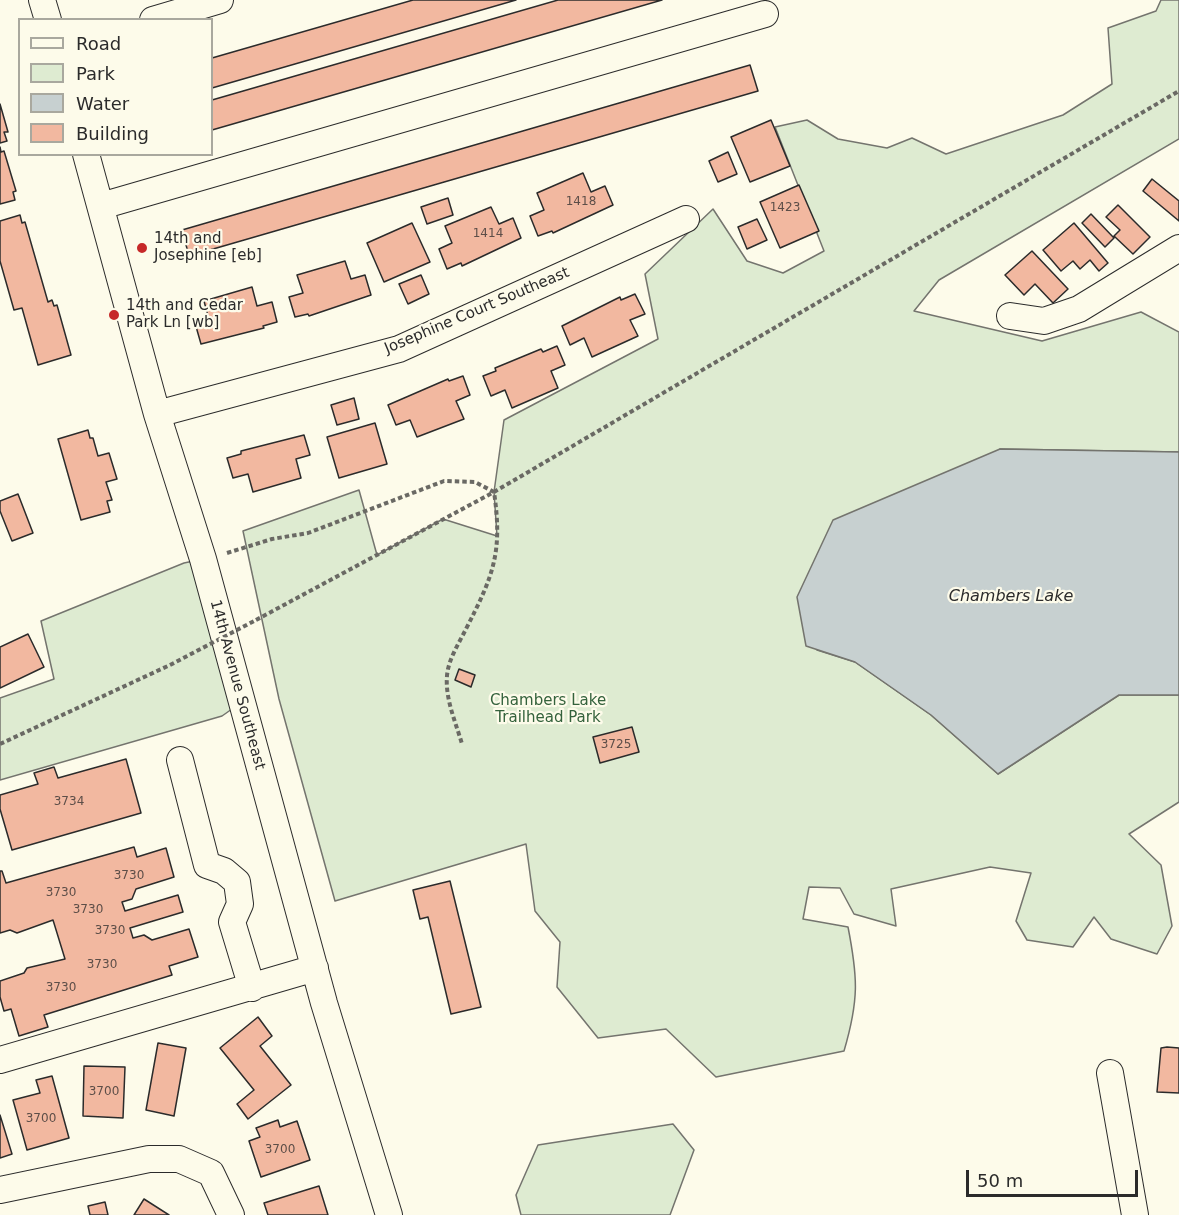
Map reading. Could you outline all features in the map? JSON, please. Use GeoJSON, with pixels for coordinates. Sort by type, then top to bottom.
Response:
{"type":"FeatureCollection","features":[{"type":"Feature","properties":{"kind":"street"},"geometry":{"type":"LineString","coordinates":[[42,0],[47,18]]}},
{"type":"Feature","properties":{"kind":"street"},"geometry":{"type":"LineString","coordinates":[[160,18],[220,0]]}},
{"type":"Feature","properties":{"kind":"street"},"geometry":{"type":"LineString","coordinates":[[101,206],[765,14]]}},
{"type":"Feature","properties":{"kind":"street","name":"14th Avenue Southeast"},"geometry":{"type":"LineString","coordinates":[[87,156],[157,414],[203,560],[315,968],[389,1215]]}},
{"type":"Feature","properties":{"kind":"street","name":"Josephine Court Southeast"},"geometry":{"type":"LineString","coordinates":[[157,414],[399,349],[686,219]]}},
{"type":"Feature","properties":{"kind":"street"},"geometry":{"type":"LineString","coordinates":[[1010,316],[1044,321],[1080,309],[1179,248]]}},
{"type":"Feature","properties":{"kind":"street"},"geometry":{"type":"LineString","coordinates":[[180,760],[207,865],[224,870],[237,882],[240,904],[232,922],[252,988]]}},
{"type":"Feature","properties":{"kind":"street"},"geometry":{"type":"LineString","coordinates":[[0,1060],[315,968]]}},
{"type":"Feature","properties":{"kind":"street"},"geometry":{"type":"LineString","coordinates":[[1110,1073],[1135,1215]]}},
{"type":"Feature","properties":{"kind":"street"},"geometry":{"type":"LineString","coordinates":[[0,1190],[149,1158],[179,1159],[211,1173],[231,1215]]}},
{"type":"Feature","properties":{"kind":"path"},"geometry":{"type":"LineString","coordinates":[[0,744],[170,665],[494,492],[1179,91]]}},
{"type":"Feature","properties":{"kind":"path"},"geometry":{"type":"LineString","coordinates":[[203,560],[272,539],[308,533],[444,481],[475,482],[494,492]]}},
{"type":"Feature","properties":{"kind":"path"},"geometry":{"type":"LineString","coordinates":[[462,744],[449,697],[447,675],[454,654],[491,580],[497,547],[498,517],[494,492]]}},
{"type":"Feature","properties":{"kind":"green space","name":"Chambers Lake Trailhead Park"},"geometry":{"type":"Polygon","coordinates":[[[1161,0],[1179,0],[1179,139],[939,280],[914,311],[1042,341],[1141,312],[1179,332],[1179,452],[1000,449],[817,650],[855,662],[931,715],[998,774],[1119,695],[1179,695],[1179,802],[1129,834],[1161,865],[1172,926],[1157,954],[1111,939],[1094,917],[1073,947],[1027,940],[1016,921],[1031,873],[990,867],[891,889],[896,926],[854,914],[840,888],[809,887],[803,919],[848,927],[854,961],[855,989],[852,1017],[844,1051],[716,1077],[666,1029],[598,1038],[557,987],[560,942],[535,911],[526,844],[335,901],[279,699],[243,531],[359,490],[377,555],[443,519],[497,536],[494,492],[504,420],[658,339],[645,274],[713,209],[747,261],[783,273],[824,251],[775,127],[807,120],[838,139],[887,148],[912,138],[946,154],[1063,115],[1112,84],[1108,28],[1156,11],[1161,0]]]}},
{"type":"Feature","properties":{"kind":"green space"},"geometry":{"type":"Polygon","coordinates":[[[203,559],[242,702],[222,716],[0,780],[0,698],[54,679],[41,621],[184,563],[203,559]]]}},
{"type":"Feature","properties":{"kind":"green space"},"geometry":{"type":"Polygon","coordinates":[[[673,1124],[694,1150],[670,1215],[521,1215],[516,1195],[538,1145],[673,1124]]]}},
{"type":"Feature","properties":{"kind":"water","name":"Chambers Lake"},"geometry":{"type":"Polygon","coordinates":[[[1000,449],[1179,452],[1179,695],[1119,695],[998,774],[931,715],[855,662],[806,646],[797,597],[833,520],[1000,449]]]}},
{"type":"Feature","properties":{"kind":"building"},"geometry":{"type":"Polygon","coordinates":[[[413,0],[516,0],[213,88],[213,58],[413,0]]]}},
{"type":"Feature","properties":{"kind":"building"},"geometry":{"type":"Polygon","coordinates":[[[558,0],[662,0],[213,130],[213,100],[558,0]]]}},
{"type":"Feature","properties":{"kind":"building"},"geometry":{"type":"Polygon","coordinates":[[[750,65],[758,91],[189,256],[182,230],[750,65]]]}},
{"type":"Feature","properties":{"kind":"building"},"geometry":{"type":"Polygon","coordinates":[[[0,104],[8,132],[4,132],[7,141],[0,143],[0,104]]]}},
{"type":"Feature","properties":{"kind":"building"},"geometry":{"type":"Polygon","coordinates":[[[771,120],[790,166],[750,182],[731,137],[771,120]]]}},
{"type":"Feature","properties":{"kind":"building"},"geometry":{"type":"Polygon","coordinates":[[[0,147],[1,152],[4,151],[16,191],[13,192],[15,200],[0,204],[0,147]]]}},
{"type":"Feature","properties":{"kind":"building"},"geometry":{"type":"Polygon","coordinates":[[[728,152],[737,174],[718,182],[709,161],[728,152]]]}},
{"type":"Feature","properties":{"kind":"building"},"geometry":{"type":"Polygon","coordinates":[[[583,173],[591,192],[605,186],[613,205],[553,233],[552,231],[538,236],[530,216],[544,210],[537,193],[583,173]]]}},
{"type":"Feature","properties":{"kind":"building"},"geometry":{"type":"Polygon","coordinates":[[[1152,179],[1179,201],[1179,221],[1143,191],[1152,179]]]}},
{"type":"Feature","properties":{"kind":"building"},"geometry":{"type":"Polygon","coordinates":[[[799,185],[819,231],[780,248],[760,202],[799,185]]]}},
{"type":"Feature","properties":{"kind":"building"},"geometry":{"type":"Polygon","coordinates":[[[448,198],[453,215],[427,224],[421,207],[448,198]]]}},
{"type":"Feature","properties":{"kind":"building"},"geometry":{"type":"Polygon","coordinates":[[[1118,205],[1150,237],[1133,254],[1114,236],[1120,230],[1106,217],[1118,205]]]}},
{"type":"Feature","properties":{"kind":"building"},"geometry":{"type":"Polygon","coordinates":[[[491,207],[499,224],[513,218],[521,238],[462,266],[461,263],[447,269],[439,249],[452,243],[445,226],[491,207]]]}},
{"type":"Feature","properties":{"kind":"building"},"geometry":{"type":"Polygon","coordinates":[[[1091,214],[1114,238],[1105,247],[1082,223],[1091,214]]]}},
{"type":"Feature","properties":{"kind":"building"},"geometry":{"type":"Polygon","coordinates":[[[20,215],[22,223],[25,222],[48,302],[52,300],[54,306],[57,305],[71,355],[38,365],[22,308],[14,310],[0,261],[0,221],[20,215]]]}},
{"type":"Feature","properties":{"kind":"building"},"geometry":{"type":"Polygon","coordinates":[[[757,219],[767,240],[747,249],[738,227],[757,219]]]}},
{"type":"Feature","properties":{"kind":"building"},"geometry":{"type":"Polygon","coordinates":[[[412,223],[430,262],[384,282],[367,243],[412,223]]]}},
{"type":"Feature","properties":{"kind":"building"},"geometry":{"type":"Polygon","coordinates":[[[1074,223],[1108,263],[1099,271],[1090,260],[1080,269],[1073,261],[1061,271],[1043,250],[1074,223]]]}},
{"type":"Feature","properties":{"kind":"building"},"geometry":{"type":"Polygon","coordinates":[[[1032,251],[1068,289],[1053,303],[1035,284],[1024,295],[1005,275],[1032,251]]]}},
{"type":"Feature","properties":{"kind":"building"},"geometry":{"type":"Polygon","coordinates":[[[345,261],[351,279],[365,275],[371,295],[309,316],[308,314],[295,317],[289,297],[303,293],[297,275],[345,261]]]}},
{"type":"Feature","properties":{"kind":"building"},"geometry":{"type":"Polygon","coordinates":[[[421,275],[429,294],[408,304],[399,284],[421,275]]]}},
{"type":"Feature","properties":{"kind":"building"},"geometry":{"type":"Polygon","coordinates":[[[252,287],[257,306],[272,302],[277,322],[263,326],[264,328],[201,344],[195,323],[209,320],[204,301],[252,287]]]}},
{"type":"Feature","properties":{"kind":"building"},"geometry":{"type":"Polygon","coordinates":[[[635,294],[645,314],[630,320],[638,336],[592,357],[584,338],[570,345],[562,326],[620,297],[621,300],[635,294]]]}},
{"type":"Feature","properties":{"kind":"building"},"geometry":{"type":"Polygon","coordinates":[[[557,346],[565,365],[551,371],[558,388],[512,408],[505,390],[491,396],[483,376],[496,371],[495,368],[541,349],[543,352],[557,346]]]}},
{"type":"Feature","properties":{"kind":"building"},"geometry":{"type":"Polygon","coordinates":[[[463,376],[470,395],[456,401],[464,419],[417,437],[410,420],[396,425],[388,405],[448,379],[449,381],[463,376]]]}},
{"type":"Feature","properties":{"kind":"building"},"geometry":{"type":"Polygon","coordinates":[[[354,398],[359,419],[337,425],[331,405],[354,398]]]}},
{"type":"Feature","properties":{"kind":"building"},"geometry":{"type":"Polygon","coordinates":[[[375,423],[387,464],[339,478],[327,437],[375,423]]]}},
{"type":"Feature","properties":{"kind":"building"},"geometry":{"type":"Polygon","coordinates":[[[88,430],[98,456],[109,453],[117,479],[106,482],[112,500],[107,501],[110,512],[81,520],[58,439],[88,430]]]}},
{"type":"Feature","properties":{"kind":"building"},"geometry":{"type":"Polygon","coordinates":[[[304,435],[310,455],[296,459],[301,478],[253,492],[248,474],[233,478],[227,458],[241,454],[241,451],[304,435]]]}},
{"type":"Feature","properties":{"kind":"building"},"geometry":{"type":"Polygon","coordinates":[[[18,494],[33,533],[12,541],[0,511],[0,501],[18,494]]]}},
{"type":"Feature","properties":{"kind":"building"},"geometry":{"type":"Polygon","coordinates":[[[28,634],[44,667],[0,688],[0,647],[28,634]]]}},
{"type":"Feature","properties":{"kind":"building"},"geometry":{"type":"Polygon","coordinates":[[[459,669],[475,675],[471,687],[455,680],[459,669]]]}},
{"type":"Feature","properties":{"kind":"building"},"geometry":{"type":"Polygon","coordinates":[[[632,727],[639,752],[600,763],[593,737],[632,727]]]}},
{"type":"Feature","properties":{"kind":"building"},"geometry":{"type":"Polygon","coordinates":[[[126,759],[141,813],[12,850],[0,809],[0,795],[38,784],[34,773],[54,767],[58,778],[126,759]]]}},
{"type":"Feature","properties":{"kind":"building"},"geometry":{"type":"Polygon","coordinates":[[[134,847],[137,857],[166,848],[174,877],[136,889],[132,899],[122,902],[125,911],[178,895],[183,912],[130,928],[133,938],[144,935],[152,940],[189,929],[198,957],[169,966],[172,975],[44,1015],[48,1027],[19,1036],[11,1009],[4,1011],[0,997],[0,981],[24,973],[27,968],[65,959],[53,920],[17,933],[10,930],[0,933],[0,871],[6,883],[134,847]]]}},
{"type":"Feature","properties":{"kind":"building"},"geometry":{"type":"Polygon","coordinates":[[[450,881],[481,1007],[451,1014],[428,917],[420,919],[413,890],[450,881]]]}},
{"type":"Feature","properties":{"kind":"building"},"geometry":{"type":"Polygon","coordinates":[[[258,1017],[272,1036],[260,1046],[291,1085],[248,1119],[237,1104],[254,1090],[220,1048],[258,1017]]]}},
{"type":"Feature","properties":{"kind":"building"},"geometry":{"type":"Polygon","coordinates":[[[158,1043],[186,1048],[174,1116],[146,1110],[158,1043]]]}},
{"type":"Feature","properties":{"kind":"building"},"geometry":{"type":"Polygon","coordinates":[[[1161,1048],[1179,1048],[1179,1093],[1157,1092],[1161,1048]]]}},
{"type":"Feature","properties":{"kind":"building"},"geometry":{"type":"Polygon","coordinates":[[[84,1066],[125,1067],[123,1118],[83,1116],[84,1066]]]}},
{"type":"Feature","properties":{"kind":"building"},"geometry":{"type":"Polygon","coordinates":[[[52,1076],[69,1138],[27,1150],[13,1100],[40,1093],[36,1080],[52,1076]]]}},
{"type":"Feature","properties":{"kind":"building"},"geometry":{"type":"Polygon","coordinates":[[[0,1115],[12,1154],[0,1158],[0,1115]]]}},
{"type":"Feature","properties":{"kind":"building"},"geometry":{"type":"Polygon","coordinates":[[[278,1120],[280,1127],[297,1121],[310,1160],[261,1177],[249,1141],[260,1137],[256,1128],[278,1120]]]}},
{"type":"Feature","properties":{"kind":"building"},"geometry":{"type":"Polygon","coordinates":[[[319,1186],[328,1215],[268,1215],[264,1203],[319,1186]]]}},
{"type":"Feature","properties":{"kind":"building"},"geometry":{"type":"Polygon","coordinates":[[[144,1199],[169,1215],[134,1215],[144,1199]]]}},
{"type":"Feature","properties":{"kind":"building"},"geometry":{"type":"Polygon","coordinates":[[[105,1202],[108,1215],[90,1215],[88,1206],[105,1202]]]}},
{"type":"Feature","properties":{"kind":"place","name":"14th and Josephine [eb]"},"geometry":{"type":"Point","coordinates":[142,248]}},
{"type":"Feature","properties":{"kind":"place","name":"14th and Cedar Park Ln [wb]"},"geometry":{"type":"Point","coordinates":[114,315]}}]}
